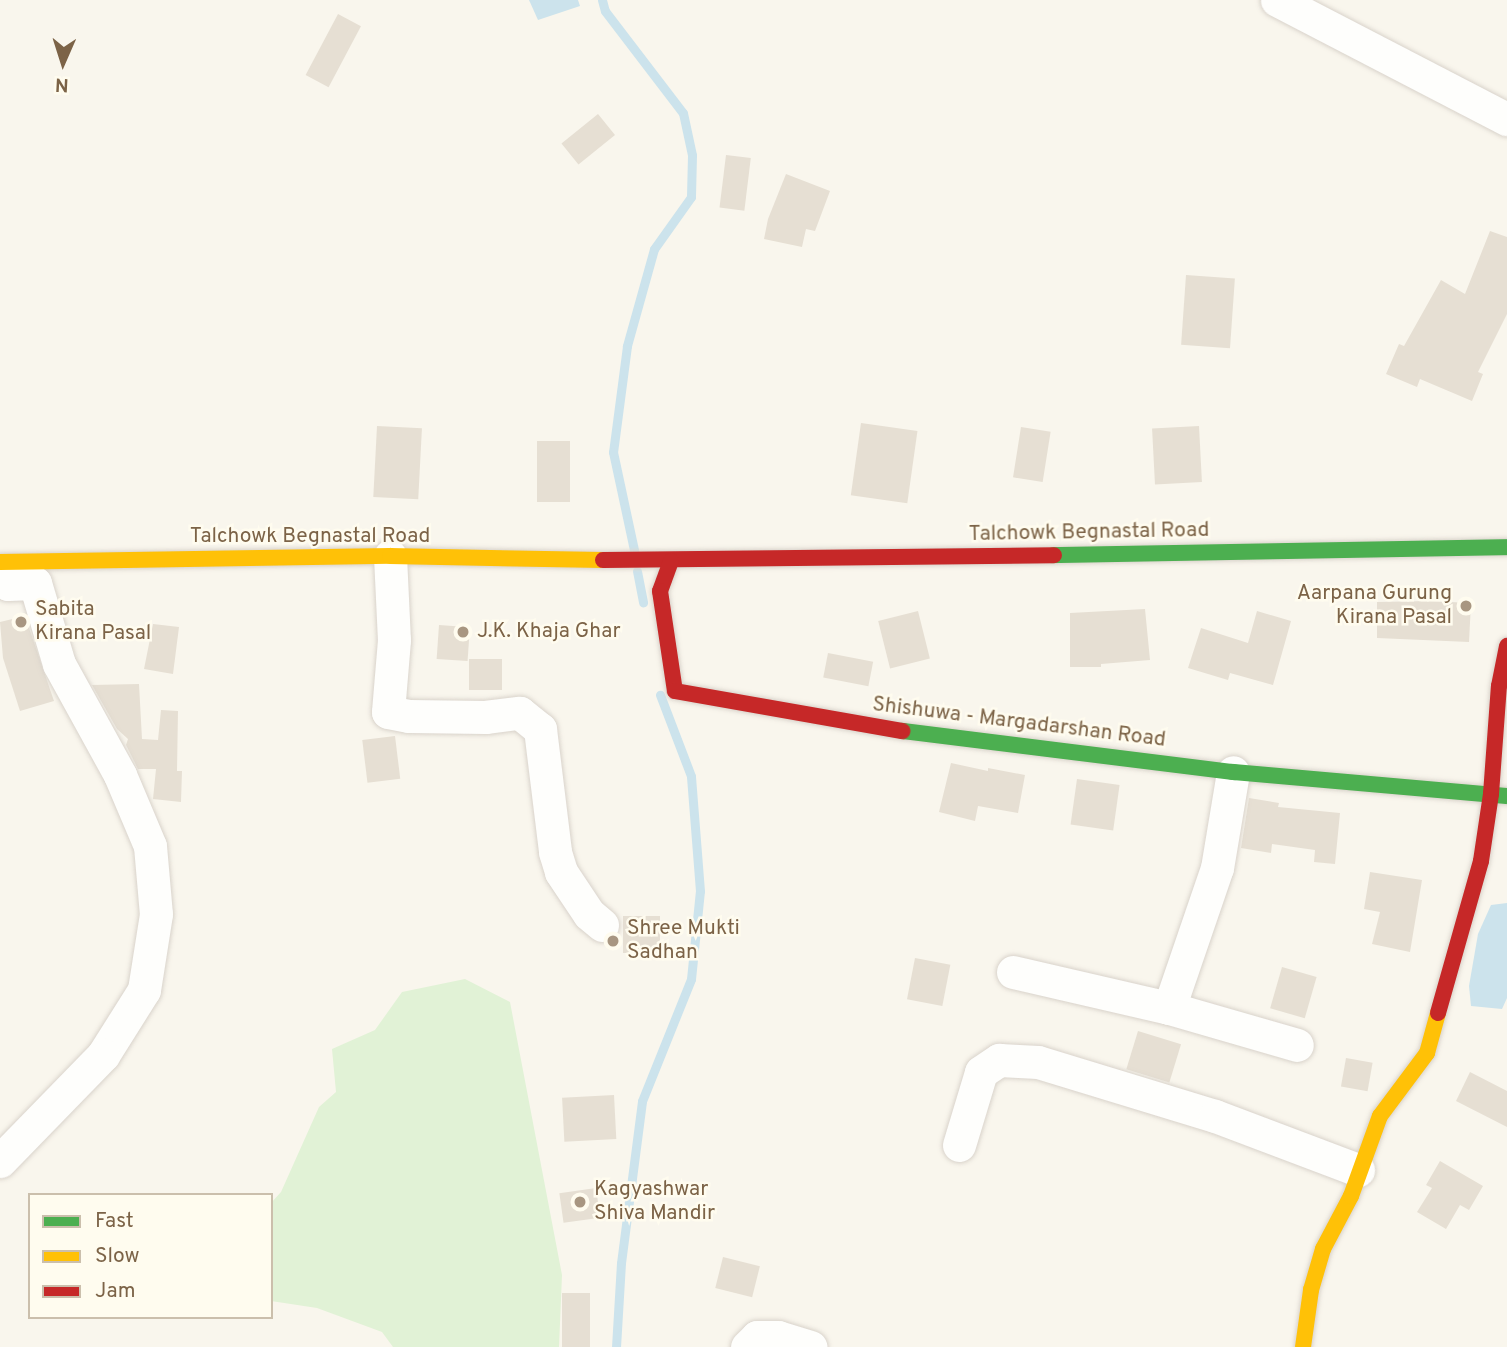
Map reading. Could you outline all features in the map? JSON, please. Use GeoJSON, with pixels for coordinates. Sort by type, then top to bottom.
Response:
{"type":"FeatureCollection","features":[{"type":"Feature","properties":{"kind":"street"},"geometry":{"type":"LineString","coordinates":[[1277,0],[1507,119]]}},
{"type":"Feature","properties":{"kind":"street","name":"Talchowk Begnastal Road"},"geometry":{"type":"LineString","coordinates":[[0,562],[390,556],[671,561],[1507,547]]}},
{"type":"Feature","properties":{"kind":"street"},"geometry":{"type":"LineString","coordinates":[[390,556],[394,640],[388,712],[434,717],[485,717],[520,713],[540,729],[555,852],[562,872],[589,914],[602,925]]}},
{"type":"Feature","properties":{"kind":"street","name":"Shishuwa - Margadarshan Road"},"geometry":{"type":"LineString","coordinates":[[671,561],[660,591],[676,691],[923,735],[1233,772],[1499,795]]}},
{"type":"Feature","properties":{"kind":"street"},"geometry":{"type":"LineString","coordinates":[[0,578],[8,584],[35,583],[59,664],[120,775],[150,846],[156,914],[144,990],[103,1055],[0,1161]]}},
{"type":"Feature","properties":{"kind":"street"},"geometry":{"type":"LineString","coordinates":[[1303,1347],[1311,1290],[1323,1249],[1350,1196],[1380,1116],[1427,1053],[1442,990],[1499,795],[1499,686],[1507,646]]}},
{"type":"Feature","properties":{"kind":"street"},"geometry":{"type":"LineString","coordinates":[[1169,1008],[1217,868],[1233,772]]}},
{"type":"Feature","properties":{"kind":"street"},"geometry":{"type":"LineString","coordinates":[[1013,972],[1169,1008],[1297,1045]]}},
{"type":"Feature","properties":{"kind":"street"},"geometry":{"type":"LineString","coordinates":[[959,1145],[981,1072],[999,1060],[1038,1062],[1215,1116],[1358,1170]]}},
{"type":"Feature","properties":{"kind":"street"},"geometry":{"type":"LineString","coordinates":[[747,1347],[758,1337],[778,1337],[810,1347]]}},
{"type":"Feature","properties":{"kind":"green space"},"geometry":{"type":"Polygon","coordinates":[[[465,979],[510,1002],[562,1275],[559,1347],[393,1347],[382,1332],[317,1308],[273,1301],[273,1201],[281,1192],[319,1107],[336,1092],[332,1049],[375,1030],[402,992],[465,979]]]}},
{"type":"Feature","properties":{"kind":"water"},"geometry":{"type":"Polygon","coordinates":[[[529,0],[578,0],[580,6],[538,20],[529,0]]]}},
{"type":"Feature","properties":{"kind":"water"},"geometry":{"type":"Polygon","coordinates":[[[1507,903],[1507,998],[1502,1009],[1471,1006],[1469,986],[1478,934],[1491,905],[1507,903]]]}},
{"type":"Feature","properties":{"kind":"building"},"geometry":{"type":"Polygon","coordinates":[[[338,14],[361,26],[329,87],[306,75],[338,14]]]}},
{"type":"Feature","properties":{"kind":"building"},"geometry":{"type":"Polygon","coordinates":[[[598,114],[615,135],[578,165],[561,144],[598,114]]]}},
{"type":"Feature","properties":{"kind":"building"},"geometry":{"type":"Polygon","coordinates":[[[726,155],[751,158],[744,211],[720,208],[726,155]]]}},
{"type":"Feature","properties":{"kind":"building"},"geometry":{"type":"Polygon","coordinates":[[[786,174],[830,191],[815,231],[806,229],[802,247],[764,239],[768,219],[786,174]]]}},
{"type":"Feature","properties":{"kind":"building"},"geometry":{"type":"Polygon","coordinates":[[[1490,231],[1507,237],[1507,314],[1478,372],[1483,374],[1472,401],[1420,379],[1417,387],[1386,374],[1399,344],[1404,346],[1441,280],[1465,294],[1490,231]]]}},
{"type":"Feature","properties":{"kind":"building"},"geometry":{"type":"Polygon","coordinates":[[[1186,275],[1235,278],[1230,348],[1181,345],[1186,275]]]}},
{"type":"Feature","properties":{"kind":"building"},"geometry":{"type":"Polygon","coordinates":[[[861,423],[917,431],[907,503],[851,495],[861,423]]]}},
{"type":"Feature","properties":{"kind":"building"},"geometry":{"type":"Polygon","coordinates":[[[377,426],[422,428],[418,499],[373,497],[377,426]]]}},
{"type":"Feature","properties":{"kind":"building"},"geometry":{"type":"Polygon","coordinates":[[[1199,426],[1202,482],[1155,484],[1152,428],[1199,426]]]}},
{"type":"Feature","properties":{"kind":"building"},"geometry":{"type":"Polygon","coordinates":[[[1021,427],[1051,432],[1043,482],[1013,477],[1021,427]]]}},
{"type":"Feature","properties":{"kind":"building"},"geometry":{"type":"Polygon","coordinates":[[[537,441],[570,441],[570,502],[537,502],[537,441]]]}},
{"type":"Feature","properties":{"kind":"building"},"geometry":{"type":"Polygon","coordinates":[[[1377,602],[1471,603],[1469,642],[1377,638],[1377,602]]]}},
{"type":"Feature","properties":{"kind":"building"},"geometry":{"type":"Polygon","coordinates":[[[1145,609],[1150,660],[1101,664],[1101,667],[1070,667],[1070,613],[1145,609]]]}},
{"type":"Feature","properties":{"kind":"building"},"geometry":{"type":"Polygon","coordinates":[[[918,611],[930,659],[890,668],[878,621],[918,611]]]}},
{"type":"Feature","properties":{"kind":"building"},"geometry":{"type":"Polygon","coordinates":[[[1257,611],[1291,621],[1273,685],[1230,673],[1228,680],[1188,668],[1201,628],[1248,643],[1257,611]]]}},
{"type":"Feature","properties":{"kind":"building"},"geometry":{"type":"Polygon","coordinates":[[[25,616],[54,701],[20,711],[3,658],[0,622],[25,616]]]}},
{"type":"Feature","properties":{"kind":"building"},"geometry":{"type":"Polygon","coordinates":[[[153,624],[179,627],[173,674],[144,669],[153,624]]]}},
{"type":"Feature","properties":{"kind":"building"},"geometry":{"type":"Polygon","coordinates":[[[439,625],[470,627],[468,661],[437,659],[439,625]]]}},
{"type":"Feature","properties":{"kind":"building"},"geometry":{"type":"Polygon","coordinates":[[[828,653],[873,662],[868,686],[823,678],[828,653]]]}},
{"type":"Feature","properties":{"kind":"building"},"geometry":{"type":"Polygon","coordinates":[[[469,659],[502,659],[502,690],[469,690],[469,659]]]}},
{"type":"Feature","properties":{"kind":"building"},"geometry":{"type":"Polygon","coordinates":[[[139,684],[142,739],[158,740],[161,710],[178,711],[177,771],[182,771],[181,802],[153,799],[156,769],[138,769],[126,745],[128,739],[117,729],[92,685],[139,684]]]}},
{"type":"Feature","properties":{"kind":"building"},"geometry":{"type":"Polygon","coordinates":[[[395,736],[400,779],[367,783],[362,740],[395,736]]]}},
{"type":"Feature","properties":{"kind":"building"},"geometry":{"type":"Polygon","coordinates":[[[951,763],[1025,775],[1018,813],[978,806],[975,821],[939,812],[951,763]]]}},
{"type":"Feature","properties":{"kind":"building"},"geometry":{"type":"Polygon","coordinates":[[[1077,779],[1120,785],[1113,831],[1071,825],[1077,779]]]}},
{"type":"Feature","properties":{"kind":"building"},"geometry":{"type":"Polygon","coordinates":[[[1249,798],[1279,803],[1278,807],[1340,813],[1335,864],[1314,862],[1315,850],[1272,844],[1271,853],[1241,848],[1249,798]]]}},
{"type":"Feature","properties":{"kind":"building"},"geometry":{"type":"Polygon","coordinates":[[[1370,872],[1422,880],[1410,952],[1372,944],[1380,912],[1364,909],[1370,872]]]}},
{"type":"Feature","properties":{"kind":"building"},"geometry":{"type":"Polygon","coordinates":[[[623,916],[660,916],[660,953],[623,953],[623,916]]]}},
{"type":"Feature","properties":{"kind":"building"},"geometry":{"type":"Polygon","coordinates":[[[915,958],[950,965],[942,1006],[907,999],[915,958]]]}},
{"type":"Feature","properties":{"kind":"building"},"geometry":{"type":"Polygon","coordinates":[[[1282,967],[1317,977],[1305,1018],[1270,1008],[1282,967]]]}},
{"type":"Feature","properties":{"kind":"building"},"geometry":{"type":"Polygon","coordinates":[[[1138,1031],[1181,1044],[1169,1082],[1126,1069],[1138,1031]]]}},
{"type":"Feature","properties":{"kind":"building"},"geometry":{"type":"Polygon","coordinates":[[[1346,1058],[1373,1063],[1368,1091],[1341,1087],[1346,1058]]]}},
{"type":"Feature","properties":{"kind":"building"},"geometry":{"type":"Polygon","coordinates":[[[1470,1072],[1507,1091],[1507,1127],[1456,1101],[1470,1072]]]}},
{"type":"Feature","properties":{"kind":"building"},"geometry":{"type":"Polygon","coordinates":[[[614,1095],[616,1139],[564,1142],[562,1098],[614,1095]]]}},
{"type":"Feature","properties":{"kind":"building"},"geometry":{"type":"Polygon","coordinates":[[[1440,1161],[1483,1186],[1469,1210],[1460,1205],[1446,1229],[1417,1212],[1432,1188],[1426,1185],[1440,1161]]]}},
{"type":"Feature","properties":{"kind":"building"},"geometry":{"type":"Polygon","coordinates":[[[596,1188],[600,1218],[564,1223],[559,1193],[596,1188]]]}},
{"type":"Feature","properties":{"kind":"building"},"geometry":{"type":"Polygon","coordinates":[[[723,1257],[760,1266],[752,1297],[715,1288],[723,1257]]]}},
{"type":"Feature","properties":{"kind":"building"},"geometry":{"type":"Polygon","coordinates":[[[562,1293],[590,1293],[590,1347],[562,1347],[562,1293]]]}},
{"type":"Feature","properties":{"kind":"waterway"},"geometry":{"type":"LineString","coordinates":[[602,0],[605,11],[683,113],[692,155],[691,197],[654,249],[627,346],[613,452],[634,550]]}},
{"type":"Feature","properties":{"kind":"waterway"},"geometry":{"type":"LineString","coordinates":[[637,571],[643,602]]}},
{"type":"Feature","properties":{"kind":"waterway"},"geometry":{"type":"LineString","coordinates":[[616,1347],[621,1263],[642,1101],[691,979],[700,891],[691,776],[660,695]]}},
{"type":"Feature","properties":{"kind":"traffic: fast"},"geometry":{"type":"LineString","coordinates":[[1054,555],[1507,547]]}},
{"type":"Feature","properties":{"kind":"traffic: fast"},"geometry":{"type":"LineString","coordinates":[[903,731],[1233,772],[1507,796]]}},
{"type":"Feature","properties":{"kind":"traffic: slow"},"geometry":{"type":"LineString","coordinates":[[0,562],[390,556],[603,560]]}},
{"type":"Feature","properties":{"kind":"traffic: slow"},"geometry":{"type":"LineString","coordinates":[[1303,1347],[1311,1290],[1323,1249],[1351,1196],[1380,1116],[1427,1053],[1438,1013]]}},
{"type":"Feature","properties":{"kind":"traffic: jam"},"geometry":{"type":"LineString","coordinates":[[603,560],[1054,555]]}},
{"type":"Feature","properties":{"kind":"traffic: jam"},"geometry":{"type":"LineString","coordinates":[[671,561],[660,591],[675,691],[903,731]]}},
{"type":"Feature","properties":{"kind":"traffic: jam"},"geometry":{"type":"LineString","coordinates":[[1438,1013],[1481,861],[1491,794],[1499,686],[1507,646]]}},
{"type":"Feature","properties":{"kind":"place","name":"Aarpana Gurung Kirana Pasal"},"geometry":{"type":"Point","coordinates":[1466,606]}},
{"type":"Feature","properties":{"kind":"place","name":"Sabita Kirana Pasal"},"geometry":{"type":"Point","coordinates":[21,622]}},
{"type":"Feature","properties":{"kind":"place","name":"J.K. Khaja Ghar"},"geometry":{"type":"Point","coordinates":[463,632]}},
{"type":"Feature","properties":{"kind":"place","name":"Shree Mukti Sadhan"},"geometry":{"type":"Point","coordinates":[613,941]}},
{"type":"Feature","properties":{"kind":"place","name":"Kagyashwar Shiva Mandir"},"geometry":{"type":"Point","coordinates":[580,1202]}}]}
